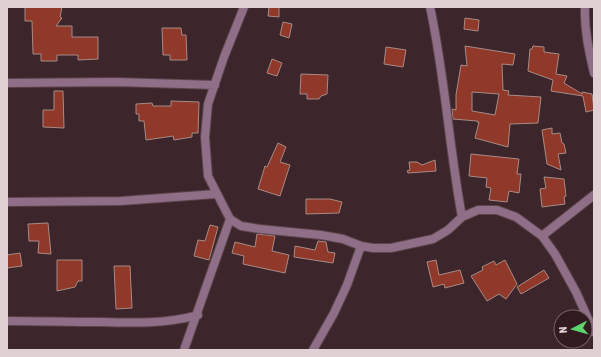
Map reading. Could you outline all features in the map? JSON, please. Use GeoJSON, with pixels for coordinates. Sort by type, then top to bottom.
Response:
{"type":"FeatureCollection","features":[{"type":"Feature","properties":{"kind":"street"},"geometry":{"type":"LineString","coordinates":[[244,7],[224,57],[208,104],[206,137],[208,176],[230,219],[241,226],[321,235],[343,239],[361,246],[391,248],[433,239],[448,230],[462,217],[478,210],[497,210],[516,217],[542,236],[555,254],[576,292],[594,332]]}},
{"type":"Feature","properties":{"kind":"street"},"geometry":{"type":"LineString","coordinates":[[430,7],[462,217]]}},
{"type":"Feature","properties":{"kind":"street"},"geometry":{"type":"LineString","coordinates":[[585,7],[588,49],[594,73]]}},
{"type":"Feature","properties":{"kind":"street"},"geometry":{"type":"LineString","coordinates":[[7,83],[116,82],[215,84]]}},
{"type":"Feature","properties":{"kind":"street"},"geometry":{"type":"LineString","coordinates":[[7,202],[121,201],[216,194]]}},
{"type":"Feature","properties":{"kind":"street"},"geometry":{"type":"LineString","coordinates":[[542,236],[594,196]]}},
{"type":"Feature","properties":{"kind":"street"},"geometry":{"type":"LineString","coordinates":[[184,350],[198,315],[230,219]]}},
{"type":"Feature","properties":{"kind":"street"},"geometry":{"type":"LineString","coordinates":[[313,350],[334,313],[347,285],[361,246]]}},
{"type":"Feature","properties":{"kind":"street"},"geometry":{"type":"LineString","coordinates":[[7,321],[126,323],[164,322],[180,320],[198,315]]}},
{"type":"Feature","properties":{"kind":"building"},"geometry":{"type":"Polygon","coordinates":[[[25,7],[62,7],[60,17],[62,18],[56,26],[72,26],[72,37],[98,37],[98,59],[78,60],[78,55],[57,55],[57,61],[41,61],[41,54],[33,54],[32,21],[25,21],[25,7]]]}},
{"type":"Feature","properties":{"kind":"building"},"geometry":{"type":"Polygon","coordinates":[[[269,7],[279,7],[279,17],[268,16],[269,7]]]}},
{"type":"Feature","properties":{"kind":"building"},"geometry":{"type":"Polygon","coordinates":[[[465,18],[479,20],[478,31],[464,29],[465,18]]]}},
{"type":"Feature","properties":{"kind":"building"},"geometry":{"type":"Polygon","coordinates":[[[283,22],[292,24],[289,38],[280,35],[283,22]]]}},
{"type":"Feature","properties":{"kind":"building"},"geometry":{"type":"Polygon","coordinates":[[[162,28],[181,28],[182,35],[186,35],[187,60],[170,60],[170,55],[163,55],[162,28]]]}},
{"type":"Feature","properties":{"kind":"building"},"geometry":{"type":"Polygon","coordinates":[[[465,46],[515,54],[513,65],[502,64],[503,90],[509,91],[508,95],[541,97],[538,123],[510,124],[508,147],[475,138],[479,122],[453,119],[452,109],[456,110],[456,95],[461,65],[467,66],[465,46]],[[472,92],[472,111],[495,115],[499,94],[472,92]]]}},
{"type":"Feature","properties":{"kind":"building"},"geometry":{"type":"Polygon","coordinates":[[[533,46],[544,47],[544,52],[559,54],[556,74],[567,76],[564,83],[582,94],[582,92],[592,94],[594,110],[586,112],[583,96],[551,91],[553,80],[528,71],[530,49],[532,49],[533,46]]]}},
{"type":"Feature","properties":{"kind":"building"},"geometry":{"type":"Polygon","coordinates":[[[386,47],[406,50],[403,67],[384,64],[386,47]]]}},
{"type":"Feature","properties":{"kind":"building"},"geometry":{"type":"Polygon","coordinates":[[[272,59],[282,63],[277,76],[267,73],[272,59]]]}},
{"type":"Feature","properties":{"kind":"building"},"geometry":{"type":"Polygon","coordinates":[[[301,74],[328,75],[327,94],[321,96],[319,99],[307,99],[307,94],[300,94],[301,74]]]}},
{"type":"Feature","properties":{"kind":"building"},"geometry":{"type":"Polygon","coordinates":[[[54,91],[63,91],[64,128],[43,127],[43,110],[54,110],[54,91]]]}},
{"type":"Feature","properties":{"kind":"building"},"geometry":{"type":"Polygon","coordinates":[[[171,101],[199,102],[198,133],[192,133],[192,137],[174,140],[173,136],[146,140],[144,121],[139,121],[139,114],[136,114],[136,104],[152,103],[153,106],[171,106],[171,101]]]}},
{"type":"Feature","properties":{"kind":"building"},"geometry":{"type":"Polygon","coordinates":[[[552,128],[552,134],[560,133],[566,153],[558,154],[561,170],[547,164],[542,130],[552,128]]]}},
{"type":"Feature","properties":{"kind":"building"},"geometry":{"type":"Polygon","coordinates":[[[278,143],[286,147],[280,162],[290,165],[280,196],[258,189],[265,166],[267,167],[278,143]]]}},
{"type":"Feature","properties":{"kind":"building"},"geometry":{"type":"Polygon","coordinates":[[[471,154],[519,159],[517,174],[521,174],[519,193],[509,191],[507,202],[489,200],[491,188],[486,187],[487,178],[469,176],[471,154]]]}},
{"type":"Feature","properties":{"kind":"building"},"geometry":{"type":"Polygon","coordinates":[[[435,160],[436,171],[408,173],[407,171],[410,170],[409,162],[417,162],[422,165],[435,160]]]}},
{"type":"Feature","properties":{"kind":"building"},"geometry":{"type":"Polygon","coordinates":[[[544,177],[564,179],[566,196],[564,197],[565,204],[542,207],[540,189],[546,188],[544,177]]]}},
{"type":"Feature","properties":{"kind":"building"},"geometry":{"type":"Polygon","coordinates":[[[306,199],[330,199],[342,202],[339,213],[306,214],[306,199]]]}},
{"type":"Feature","properties":{"kind":"building"},"geometry":{"type":"Polygon","coordinates":[[[48,223],[51,254],[38,253],[39,241],[29,241],[28,224],[48,223]]]}},
{"type":"Feature","properties":{"kind":"building"},"geometry":{"type":"Polygon","coordinates":[[[210,225],[218,227],[209,260],[194,256],[198,240],[205,241],[210,225]]]}},
{"type":"Feature","properties":{"kind":"building"},"geometry":{"type":"Polygon","coordinates":[[[257,234],[275,236],[272,251],[289,255],[285,273],[243,264],[244,256],[232,253],[235,242],[255,247],[257,234]]]}},
{"type":"Feature","properties":{"kind":"building"},"geometry":{"type":"Polygon","coordinates":[[[318,241],[326,242],[328,252],[335,253],[333,263],[294,257],[295,246],[315,250],[318,241]]]}},
{"type":"Feature","properties":{"kind":"building"},"geometry":{"type":"Polygon","coordinates":[[[20,253],[22,266],[7,268],[7,255],[20,253]]]}},
{"type":"Feature","properties":{"kind":"building"},"geometry":{"type":"Polygon","coordinates":[[[57,260],[82,260],[82,281],[78,281],[75,287],[57,291],[57,260]]]}},
{"type":"Feature","properties":{"kind":"building"},"geometry":{"type":"Polygon","coordinates":[[[436,260],[439,275],[460,270],[464,283],[445,288],[444,284],[433,287],[427,262],[436,260]]]}},
{"type":"Feature","properties":{"kind":"building"},"geometry":{"type":"Polygon","coordinates":[[[505,260],[517,284],[506,299],[499,294],[487,301],[471,276],[483,270],[482,267],[494,261],[496,265],[505,260]]]}},
{"type":"Feature","properties":{"kind":"building"},"geometry":{"type":"Polygon","coordinates":[[[114,266],[130,266],[132,308],[116,309],[114,266]]]}},
{"type":"Feature","properties":{"kind":"building"},"geometry":{"type":"Polygon","coordinates":[[[544,270],[549,278],[521,294],[517,287],[544,270]]]}}]}
